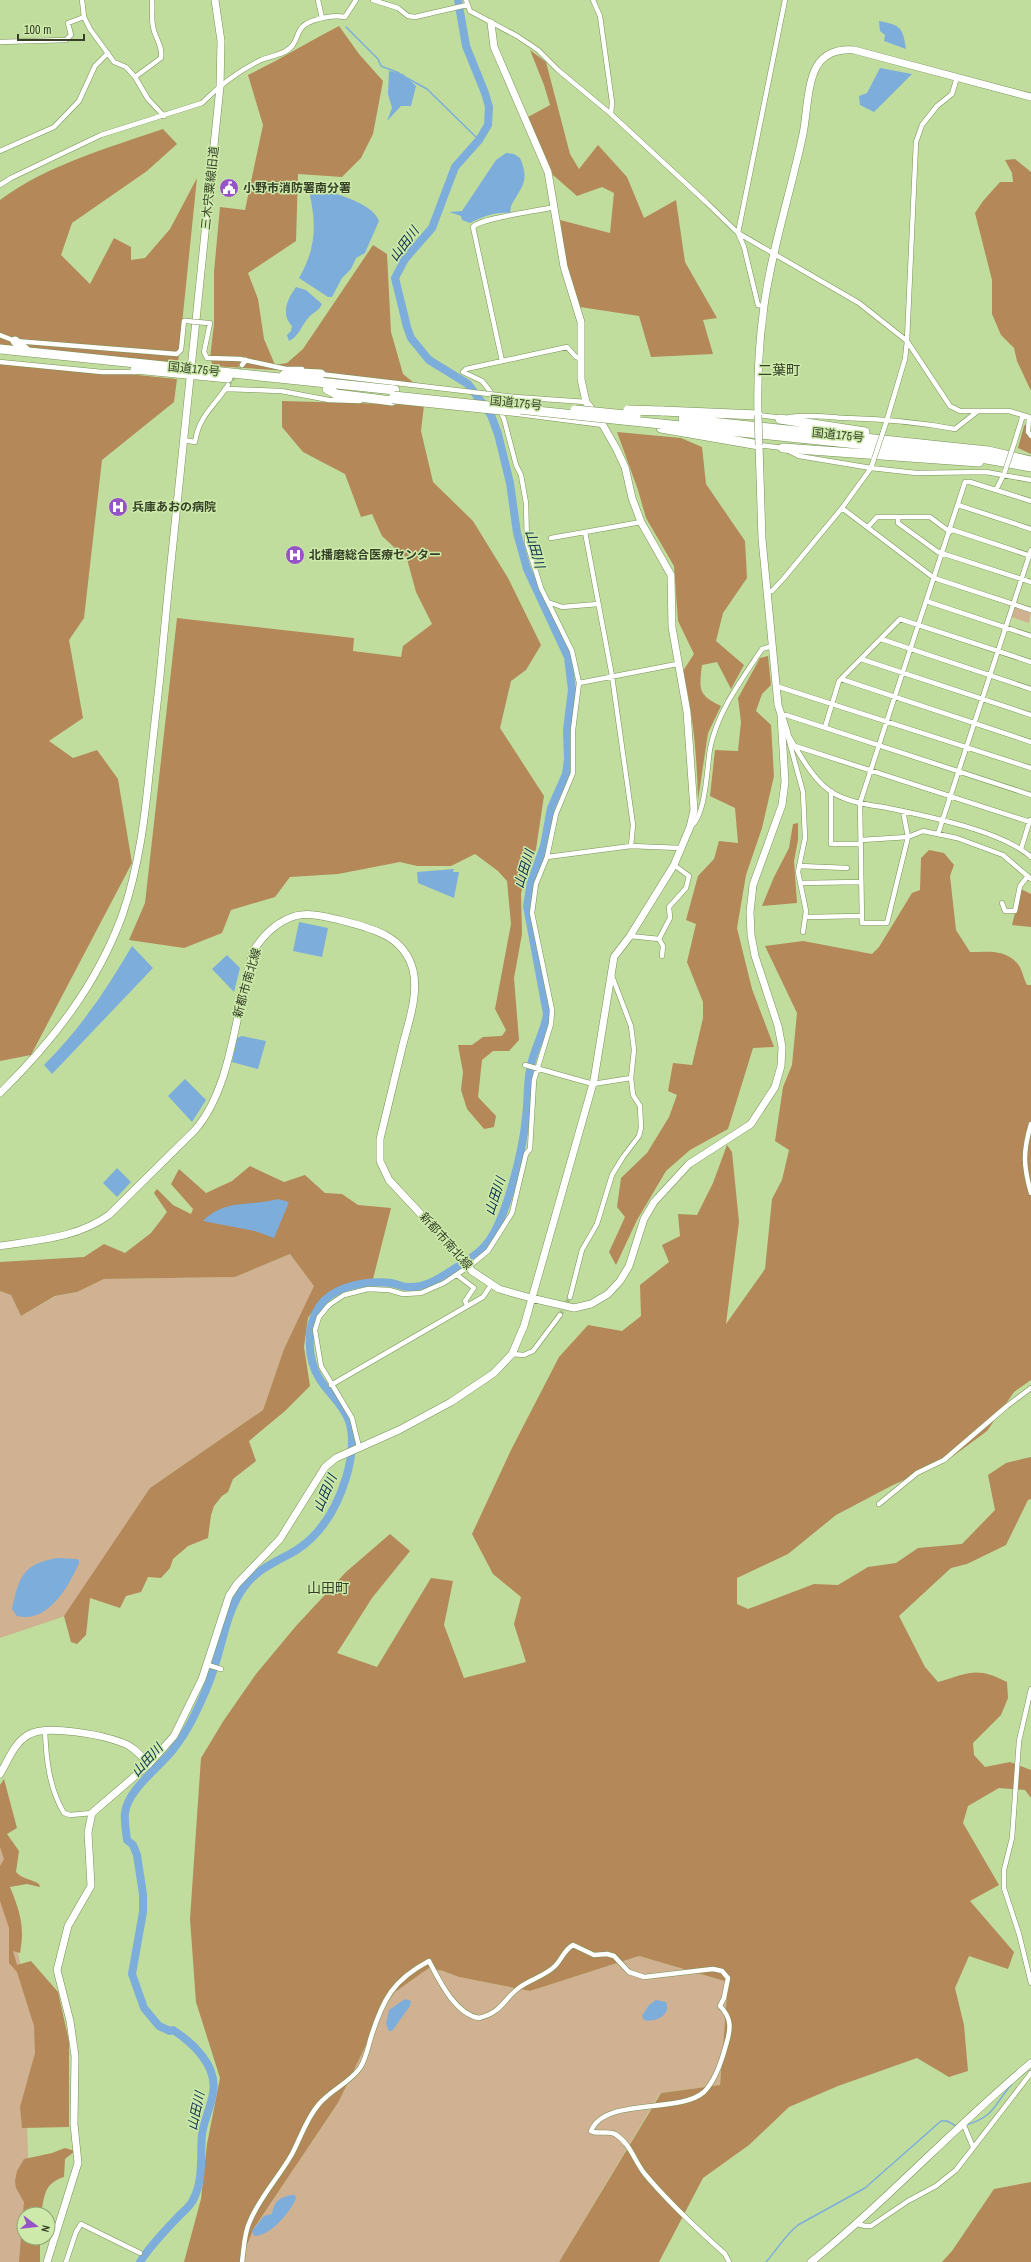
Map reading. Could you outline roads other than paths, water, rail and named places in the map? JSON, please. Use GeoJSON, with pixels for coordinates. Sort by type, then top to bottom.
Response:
{"type":"FeatureCollection","features":[{"type":"Feature","properties":{"kind":"highway"},"geometry":{"type":"LineString","coordinates":[[15,341],[28,352]]}},
{"type":"Feature","properties":{"kind":"highway","name":"国道175号"},"geometry":{"type":"LineString","coordinates":[[1,355],[28,352],[327,389],[394,393],[570,409],[964,455],[1015,463],[1028,463]]}},
{"type":"Feature","properties":{"kind":"highway","name":"国道175号"},"geometry":{"type":"LineString","coordinates":[[1,355],[153,371],[271,377],[605,422],[661,420],[745,425],[1003,454],[1028,463]]}},
{"type":"Feature","properties":{"kind":"highway"},"geometry":{"type":"LineString","coordinates":[[271,377],[300,373],[321,374]]}},
{"type":"Feature","properties":{"kind":"highway"},"geometry":{"type":"LineString","coordinates":[[661,420],[758,415]]}},
{"type":"Feature","properties":{"kind":"highway"},"geometry":{"type":"LineString","coordinates":[[780,419],[870,433],[986,447],[1003,454]]}},
{"type":"Feature","properties":{"kind":"highway"},"geometry":{"type":"LineString","coordinates":[[661,420],[759,445]]}},
{"type":"Feature","properties":{"kind":"highway"},"geometry":{"type":"LineString","coordinates":[[783,448],[941,460],[1015,463]]}},
{"type":"Feature","properties":{"kind":"street"},"geometry":{"type":"LineString","coordinates":[[82,0],[84,17],[90,29],[114,62],[126,67],[135,77],[148,98],[164,116]]}},
{"type":"Feature","properties":{"kind":"street"},"geometry":{"type":"LineString","coordinates":[[135,77],[160,58],[161,53],[157,35],[152,28],[152,0]]}},
{"type":"Feature","properties":{"kind":"street","name":"三木宍粟線旧道"},"geometry":{"type":"LineString","coordinates":[[0,1093],[25,1068],[62,1025],[90,984],[114,935],[129,892],[144,826],[220,87],[221,41],[215,0]]}},
{"type":"Feature","properties":{"kind":"street"},"geometry":{"type":"LineString","coordinates":[[318,0],[322,18]]}},
{"type":"Feature","properties":{"kind":"street"},"geometry":{"type":"LineString","coordinates":[[0,185],[11,178],[90,140],[202,103],[220,87],[260,61],[284,52],[292,46],[297,33],[306,24],[322,18],[345,17],[356,0]]}},
{"type":"Feature","properties":{"kind":"street"},"geometry":{"type":"LineString","coordinates":[[373,0],[398,8],[408,16],[415,17],[447,10],[466,3],[470,11],[517,36],[538,50],[558,70],[611,114],[738,233],[859,303],[907,341],[912,346],[950,406],[960,410],[1009,411],[1024,415],[1029,417],[1028,432],[1031,436]]}},
{"type":"Feature","properties":{"kind":"street"},"geometry":{"type":"LineString","coordinates":[[593,0],[600,16],[612,102],[611,114]]}},
{"type":"Feature","properties":{"kind":"street"},"geometry":{"type":"LineString","coordinates":[[764,306],[758,305],[744,246],[738,233],[785,0]]}},
{"type":"Feature","properties":{"kind":"street"},"geometry":{"type":"LineString","coordinates":[[0,42],[66,40],[71,36],[68,23],[84,17]]}},
{"type":"Feature","properties":{"kind":"street"},"geometry":{"type":"LineString","coordinates":[[47,2262],[78,2163],[74,2124],[75,2056],[70,2021],[57,1970],[68,1926],[91,1886],[88,1832],[89,1819],[92,1813],[149,1764],[174,1736],[192,1702],[208,1665],[229,1596],[237,1584],[280,1539],[324,1467],[336,1458],[399,1430],[451,1402],[494,1373],[512,1354],[519,1340],[593,1084],[614,957],[630,936],[674,865],[690,826],[694,810],[688,719],[677,664],[672,627],[671,575],[641,522],[632,498],[625,467],[605,422],[586,402],[581,379],[581,322],[564,267],[548,172],[494,47],[491,23]]}},
{"type":"Feature","properties":{"kind":"street"},"geometry":{"type":"LineString","coordinates":[[1031,97],[854,50],[837,51],[825,57],[817,66],[813,77],[802,135],[774,254],[764,306],[757,380],[759,502],[776,686],[780,715],[795,746],[818,779],[831,791],[860,802],[903,811],[999,838],[1021,849],[1031,857]]}},
{"type":"Feature","properties":{"kind":"street"},"geometry":{"type":"LineString","coordinates":[[0,151],[54,127],[79,102],[95,66],[108,53]]}},
{"type":"Feature","properties":{"kind":"street"},"geometry":{"type":"LineString","coordinates":[[767,592],[772,590],[784,578],[842,508],[872,468],[905,359],[916,142],[922,125],[937,106],[952,94],[957,77]]}},
{"type":"Feature","properties":{"kind":"street"},"geometry":{"type":"LineString","coordinates":[[502,361],[473,227],[476,224],[492,218],[513,216],[554,207]]}},
{"type":"Feature","properties":{"kind":"street"},"geometry":{"type":"LineString","coordinates":[[0,335],[15,341],[177,354],[181,350],[184,321],[210,323],[204,352],[207,358],[246,360],[286,369],[310,369],[321,374],[394,393],[518,414],[605,422]]}},
{"type":"Feature","properties":{"kind":"street"},"geometry":{"type":"LineString","coordinates":[[356,1448],[352,1418],[330,1385],[321,1366],[315,1330],[319,1317],[329,1306],[344,1295],[368,1289],[389,1290],[403,1294],[421,1293],[444,1283],[488,1251],[512,1213],[526,1154],[530,1149],[534,1080],[552,1024],[552,1010],[532,913],[536,884],[547,857],[556,814],[573,773],[573,730],[579,683],[572,651],[541,588],[526,543],[526,503],[521,475],[516,465],[504,419],[490,392],[482,381],[463,372],[466,369],[567,347],[576,357],[581,359]]}},
{"type":"Feature","properties":{"kind":"street"},"geometry":{"type":"LineString","coordinates":[[242,365],[246,360]]}},
{"type":"Feature","properties":{"kind":"street"},"geometry":{"type":"LineString","coordinates":[[183,440],[195,442],[197,427],[211,405],[226,387],[281,391],[328,400],[394,393],[515,397],[586,402]]}},
{"type":"Feature","properties":{"kind":"street"},"geometry":{"type":"LineString","coordinates":[[758,415],[780,419],[803,415],[887,421],[955,429],[978,411]]}},
{"type":"Feature","properties":{"kind":"street"},"geometry":{"type":"LineString","coordinates":[[996,490],[1004,473],[1024,415]]}},
{"type":"Feature","properties":{"kind":"street"},"geometry":{"type":"LineString","coordinates":[[759,445],[783,448],[799,456],[872,468],[916,473],[1004,473],[1015,478],[1031,480]]}},
{"type":"Feature","properties":{"kind":"street"},"geometry":{"type":"LineString","coordinates":[[903,811],[908,837],[887,923],[862,923],[860,802],[965,482],[970,482],[1031,502]]}},
{"type":"Feature","properties":{"kind":"street"},"geometry":{"type":"LineString","coordinates":[[958,505],[1031,529]]}},
{"type":"Feature","properties":{"kind":"street"},"geometry":{"type":"LineString","coordinates":[[842,508],[934,578],[1031,610]]}},
{"type":"Feature","properties":{"kind":"street"},"geometry":{"type":"LineString","coordinates":[[868,528],[876,517],[930,517],[950,530],[1030,554],[938,834]]}},
{"type":"Feature","properties":{"kind":"street"},"geometry":{"type":"LineString","coordinates":[[898,517],[898,523],[942,553],[1031,582]]}},
{"type":"Feature","properties":{"kind":"street"},"geometry":{"type":"LineString","coordinates":[[551,538],[641,522]]}},
{"type":"Feature","properties":{"kind":"street"},"geometry":{"type":"LineString","coordinates":[[585,532],[612,676],[633,825],[631,846]]}},
{"type":"Feature","properties":{"kind":"street"},"geometry":{"type":"LineString","coordinates":[[548,602],[562,607],[598,604]]}},
{"type":"Feature","properties":{"kind":"street"},"geometry":{"type":"LineString","coordinates":[[926,602],[1031,636]]}},
{"type":"Feature","properties":{"kind":"street"},"geometry":{"type":"LineString","coordinates":[[824,727],[841,679],[900,619],[1031,662]]}},
{"type":"Feature","properties":{"kind":"street"},"geometry":{"type":"LineString","coordinates":[[880,639],[1031,688]]}},
{"type":"Feature","properties":{"kind":"street"},"geometry":{"type":"LineString","coordinates":[[690,826],[695,824],[700,811],[710,748],[719,721],[730,699],[762,649],[772,646]]}},
{"type":"Feature","properties":{"kind":"street"},"geometry":{"type":"LineString","coordinates":[[861,659],[1031,715]]}},
{"type":"Feature","properties":{"kind":"street"},"geometry":{"type":"LineString","coordinates":[[579,683],[677,664]]}},
{"type":"Feature","properties":{"kind":"street"},"geometry":{"type":"LineString","coordinates":[[841,679],[1031,742]]}},
{"type":"Feature","properties":{"kind":"street"},"geometry":{"type":"LineString","coordinates":[[776,686],[1031,768]]}},
{"type":"Feature","properties":{"kind":"street"},"geometry":{"type":"LineString","coordinates":[[780,715],[786,714],[1031,795]]}},
{"type":"Feature","properties":{"kind":"street","name":"新都市南北線"},"geometry":{"type":"LineString","coordinates":[[0,1246],[70,1234],[98,1224],[195,1130],[205,1118],[219,1090],[254,950],[260,940],[278,924],[296,916],[305,915],[326,917],[378,930],[399,945],[410,961],[413,970],[414,996],[380,1139],[380,1161],[389,1180],[472,1271],[491,1285],[531,1298],[574,1308],[591,1304],[608,1294],[620,1281],[629,1266],[639,1234],[654,1202],[690,1164],[751,1124],[775,1087],[781,1066],[782,1047],[778,1026],[755,956],[751,935],[750,912],[753,885],[782,805],[785,782],[780,715]]}},
{"type":"Feature","properties":{"kind":"street"},"geometry":{"type":"LineString","coordinates":[[787,732],[803,792],[805,838],[799,866],[800,883],[806,917],[803,932]]}},
{"type":"Feature","properties":{"kind":"street"},"geometry":{"type":"LineString","coordinates":[[795,746],[1031,820],[1021,849]]}},
{"type":"Feature","properties":{"kind":"street"},"geometry":{"type":"LineString","coordinates":[[831,791],[831,844],[908,837],[923,831],[957,838],[1003,856],[1030,878],[1020,886],[1015,911],[1005,911],[1002,903]]}},
{"type":"Feature","properties":{"kind":"street"},"geometry":{"type":"LineString","coordinates":[[547,857],[559,857],[631,846],[680,848]]}},
{"type":"Feature","properties":{"kind":"street"},"geometry":{"type":"LineString","coordinates":[[659,939],[670,918],[669,907],[686,888],[689,876],[674,865]]}},
{"type":"Feature","properties":{"kind":"street"},"geometry":{"type":"LineString","coordinates":[[799,866],[847,868]]}},
{"type":"Feature","properties":{"kind":"street"},"geometry":{"type":"LineString","coordinates":[[800,883],[861,882]]}},
{"type":"Feature","properties":{"kind":"street"},"geometry":{"type":"LineString","coordinates":[[806,917],[862,916]]}},
{"type":"Feature","properties":{"kind":"street"},"geometry":{"type":"LineString","coordinates":[[630,936],[659,939]]}},
{"type":"Feature","properties":{"kind":"street"},"geometry":{"type":"LineString","coordinates":[[659,939],[663,946],[662,956]]}},
{"type":"Feature","properties":{"kind":"street"},"geometry":{"type":"LineString","coordinates":[[570,1297],[582,1250],[597,1224],[612,1175],[639,1136],[640,1106],[633,1095],[631,1078],[634,1050],[632,1026],[613,977],[610,975]]}},
{"type":"Feature","properties":{"kind":"street"},"geometry":{"type":"LineString","coordinates":[[525,1065],[593,1084],[631,1078]]}},
{"type":"Feature","properties":{"kind":"street"},"geometry":{"type":"LineString","coordinates":[[1031,1124],[1025,1144],[1024,1162],[1031,1193]]}},
{"type":"Feature","properties":{"kind":"street"},"geometry":{"type":"LineString","coordinates":[[457,1274],[474,1288],[466,1301],[467,1305]]}},
{"type":"Feature","properties":{"kind":"street"},"geometry":{"type":"LineString","coordinates":[[330,1385],[483,1297],[491,1285]]}},
{"type":"Feature","properties":{"kind":"street"},"geometry":{"type":"LineString","coordinates":[[512,1354],[524,1355],[533,1351],[560,1315]]}},
{"type":"Feature","properties":{"kind":"street"},"geometry":{"type":"LineString","coordinates":[[879,1504],[912,1476],[944,1460],[1031,1388]]}},
{"type":"Feature","properties":{"kind":"street"},"geometry":{"type":"LineString","coordinates":[[208,1665],[221,1669]]}},
{"type":"Feature","properties":{"kind":"street"},"geometry":{"type":"LineString","coordinates":[[1031,1689],[1019,1741],[1012,1838],[1004,1876],[1004,1888],[1019,1934],[1031,1983]]}},
{"type":"Feature","properties":{"kind":"street"},"geometry":{"type":"LineString","coordinates":[[0,1774],[18,1744],[27,1735],[45,1730],[90,1735],[125,1743],[149,1764]]}},
{"type":"Feature","properties":{"kind":"street"},"geometry":{"type":"LineString","coordinates":[[45,1730],[48,1769],[58,1803],[64,1813],[70,1815],[92,1813]]}},
{"type":"Feature","properties":{"kind":"street"},"geometry":{"type":"LineString","coordinates":[[242,2262],[246,2234],[254,2213],[287,2163],[307,2120],[319,2103],[347,2082],[360,2068],[383,2003],[398,1982],[409,1972],[429,1961],[446,1991],[467,2014],[479,2018],[495,2012],[519,1988],[546,1973],[555,1965],[566,1950],[573,1946],[588,1954],[614,1956],[629,1972],[639,1976],[714,1969],[722,1971],[728,1978],[724,1998],[720,2006],[730,2019],[729,2036],[710,2084],[703,2093],[688,2099],[611,2114],[597,2124],[592,2131],[595,2133],[608,2132],[615,2134],[625,2142],[643,2172],[725,2254],[730,2262]]}},
{"type":"Feature","properties":{"kind":"street"},"geometry":{"type":"LineString","coordinates":[[811,2262],[858,2224],[963,2123],[1031,2063]]}},
{"type":"Feature","properties":{"kind":"street"},"geometry":{"type":"LineString","coordinates":[[858,2224],[871,2226],[908,2201],[936,2186],[956,2170],[1031,2073]]}},
{"type":"Feature","properties":{"kind":"street"},"geometry":{"type":"LineString","coordinates":[[963,2123],[974,2147]]}},
{"type":"Feature","properties":{"kind":"street"},"geometry":{"type":"LineString","coordinates":[[66,2262],[76,2232],[81,2224],[140,2253]]}},
{"type":"Feature","properties":{"kind":"water"},"geometry":{"type":"Polygon","coordinates":[[[879,21],[892,24],[899,28],[902,32],[906,49],[884,41],[885,35],[880,31],[879,21]]]}},
{"type":"Feature","properties":{"kind":"water"},"geometry":{"type":"Polygon","coordinates":[[[880,68],[912,74],[874,112],[860,105],[859,96],[867,93],[880,68]]]}},
{"type":"Feature","properties":{"kind":"water"},"geometry":{"type":"Polygon","coordinates":[[[389,71],[403,74],[416,86],[411,106],[401,106],[387,121],[392,108],[388,94],[389,71]]]}},
{"type":"Feature","properties":{"kind":"water"},"geometry":{"type":"Polygon","coordinates":[[[506,153],[514,154],[520,158],[524,172],[524,183],[511,205],[510,213],[490,215],[470,223],[462,220],[461,216],[449,212],[462,211],[496,160],[506,153]]]}},
{"type":"Feature","properties":{"kind":"water"},"geometry":{"type":"Polygon","coordinates":[[[308,186],[337,194],[358,202],[375,214],[379,221],[365,253],[356,258],[351,269],[342,278],[332,297],[328,297],[299,278],[310,255],[314,233],[313,210],[308,186]]]}},
{"type":"Feature","properties":{"kind":"water"},"geometry":{"type":"Polygon","coordinates":[[[296,287],[306,290],[322,304],[318,310],[311,315],[295,337],[289,341],[287,335],[291,331],[292,326],[286,316],[286,306],[296,287]]]}},
{"type":"Feature","properties":{"kind":"water"},"geometry":{"type":"Polygon","coordinates":[[[454,869],[453,872],[459,872],[454,898],[418,883],[417,872],[454,869]]]}},
{"type":"Feature","properties":{"kind":"water"},"geometry":{"type":"Polygon","coordinates":[[[299,922],[328,928],[322,957],[293,951],[299,922]]]}},
{"type":"Feature","properties":{"kind":"water"},"geometry":{"type":"Polygon","coordinates":[[[132,946],[153,968],[52,1074],[44,1065],[81,1023],[113,978],[132,946]]]}},
{"type":"Feature","properties":{"kind":"water"},"geometry":{"type":"Polygon","coordinates":[[[227,955],[240,968],[234,992],[212,969],[227,955]]]}},
{"type":"Feature","properties":{"kind":"water"},"geometry":{"type":"Polygon","coordinates":[[[242,1036],[266,1041],[258,1069],[232,1062],[237,1038],[242,1036]]]}},
{"type":"Feature","properties":{"kind":"water"},"geometry":{"type":"Polygon","coordinates":[[[185,1079],[206,1100],[192,1122],[168,1096],[185,1079]]]}},
{"type":"Feature","properties":{"kind":"water"},"geometry":{"type":"Polygon","coordinates":[[[117,1168],[131,1182],[117,1197],[103,1183],[117,1168]]]}},
{"type":"Feature","properties":{"kind":"water"},"geometry":{"type":"Polygon","coordinates":[[[278,1199],[289,1202],[274,1238],[255,1231],[203,1221],[220,1209],[229,1206],[278,1199]]]}},
{"type":"Feature","properties":{"kind":"water"},"geometry":{"type":"Polygon","coordinates":[[[57,1558],[79,1560],[75,1572],[63,1592],[48,1609],[28,1617],[17,1616],[12,1609],[17,1589],[24,1574],[36,1564],[57,1558]]]}},
{"type":"Feature","properties":{"kind":"water"},"geometry":{"type":"Polygon","coordinates":[[[405,1999],[411,2001],[410,2006],[392,2031],[389,2031],[386,2024],[389,2010],[405,1999]]]}},
{"type":"Feature","properties":{"kind":"water"},"geometry":{"type":"Polygon","coordinates":[[[656,2000],[666,2002],[667,2011],[657,2019],[648,2021],[644,2020],[642,2016],[649,2005],[656,2000]]]}},
{"type":"Feature","properties":{"kind":"water"},"geometry":{"type":"Polygon","coordinates":[[[291,2195],[295,2195],[296,2199],[289,2211],[279,2223],[267,2232],[254,2236],[252,2231],[264,2216],[272,2214],[277,2201],[291,2195]]]}},
{"type":"Feature","properties":{"kind":"waterway","name":"山田川"},"geometry":{"type":"LineString","coordinates":[[140,2262],[157,2239],[193,2200],[199,2184],[202,2134],[212,2098],[214,2083],[208,2065],[196,2049],[181,2035],[173,2030],[170,2031],[159,2026],[144,2008],[132,1974],[143,1912],[143,1894],[137,1855],[133,1845],[127,1840],[125,1819],[127,1805],[137,1788],[172,1751],[190,1724],[204,1696],[211,1677],[233,1606],[244,1587],[255,1575],[274,1562],[295,1551],[313,1537],[333,1510],[342,1489],[351,1457],[352,1435],[346,1415],[319,1378],[312,1361],[310,1352],[310,1333],[319,1307],[333,1294],[351,1286],[382,1282],[408,1287],[417,1287],[429,1283],[466,1262],[484,1247],[492,1236],[499,1221],[512,1185],[524,1131],[531,1063],[544,1028],[547,1014],[527,906],[531,882],[544,846],[551,808],[566,774],[568,760],[567,730],[572,690],[568,657],[527,569],[517,533],[510,483],[498,434],[491,415],[468,384],[429,360],[411,338],[395,278],[405,259],[432,228],[455,167],[479,140],[488,125],[489,107],[466,46],[458,0]]}},
{"type":"Feature","properties":{"kind":"waterway"},"geometry":{"type":"LineString","coordinates":[[346,27],[378,59],[381,66],[399,73]]}},
{"type":"Feature","properties":{"kind":"waterway"},"geometry":{"type":"LineString","coordinates":[[407,78],[427,89],[479,140]]}},
{"type":"Feature","properties":{"kind":"waterway"},"geometry":{"type":"LineString","coordinates":[[966,2125],[983,2118],[994,2109],[1012,2084]]}},
{"type":"Feature","properties":{"kind":"waterway"},"geometry":{"type":"LineString","coordinates":[[766,2262],[793,2229],[865,2188],[941,2121],[947,2121],[956,2126]]}},
{"type":"Feature","properties":{"kind":"tunnel"},"geometry":{"type":"LineString","coordinates":[[228,385],[242,365]]}},
{"type":"Feature","properties":{"kind":"tunnel"},"geometry":{"type":"LineString","coordinates":[[560,1315],[570,1297]]}},
{"type":"Feature","properties":{"kind":"place","name":"小野市消防署南分署"},"geometry":{"type":"Point","coordinates":[229,188]}},
{"type":"Feature","properties":{"kind":"place","name":"兵庫あおの病院"},"geometry":{"type":"Point","coordinates":[118,507]}},
{"type":"Feature","properties":{"kind":"place","name":"北播磨総合医療センター"},"geometry":{"type":"Point","coordinates":[295,555]}},
{"type":"Feature","properties":{"kind":"district","name":"二葉町"},"geometry":{"type":"Point","coordinates":[779,370]}},
{"type":"Feature","properties":{"kind":"district","name":"山田町"},"geometry":{"type":"Point","coordinates":[328,1588]}}]}
